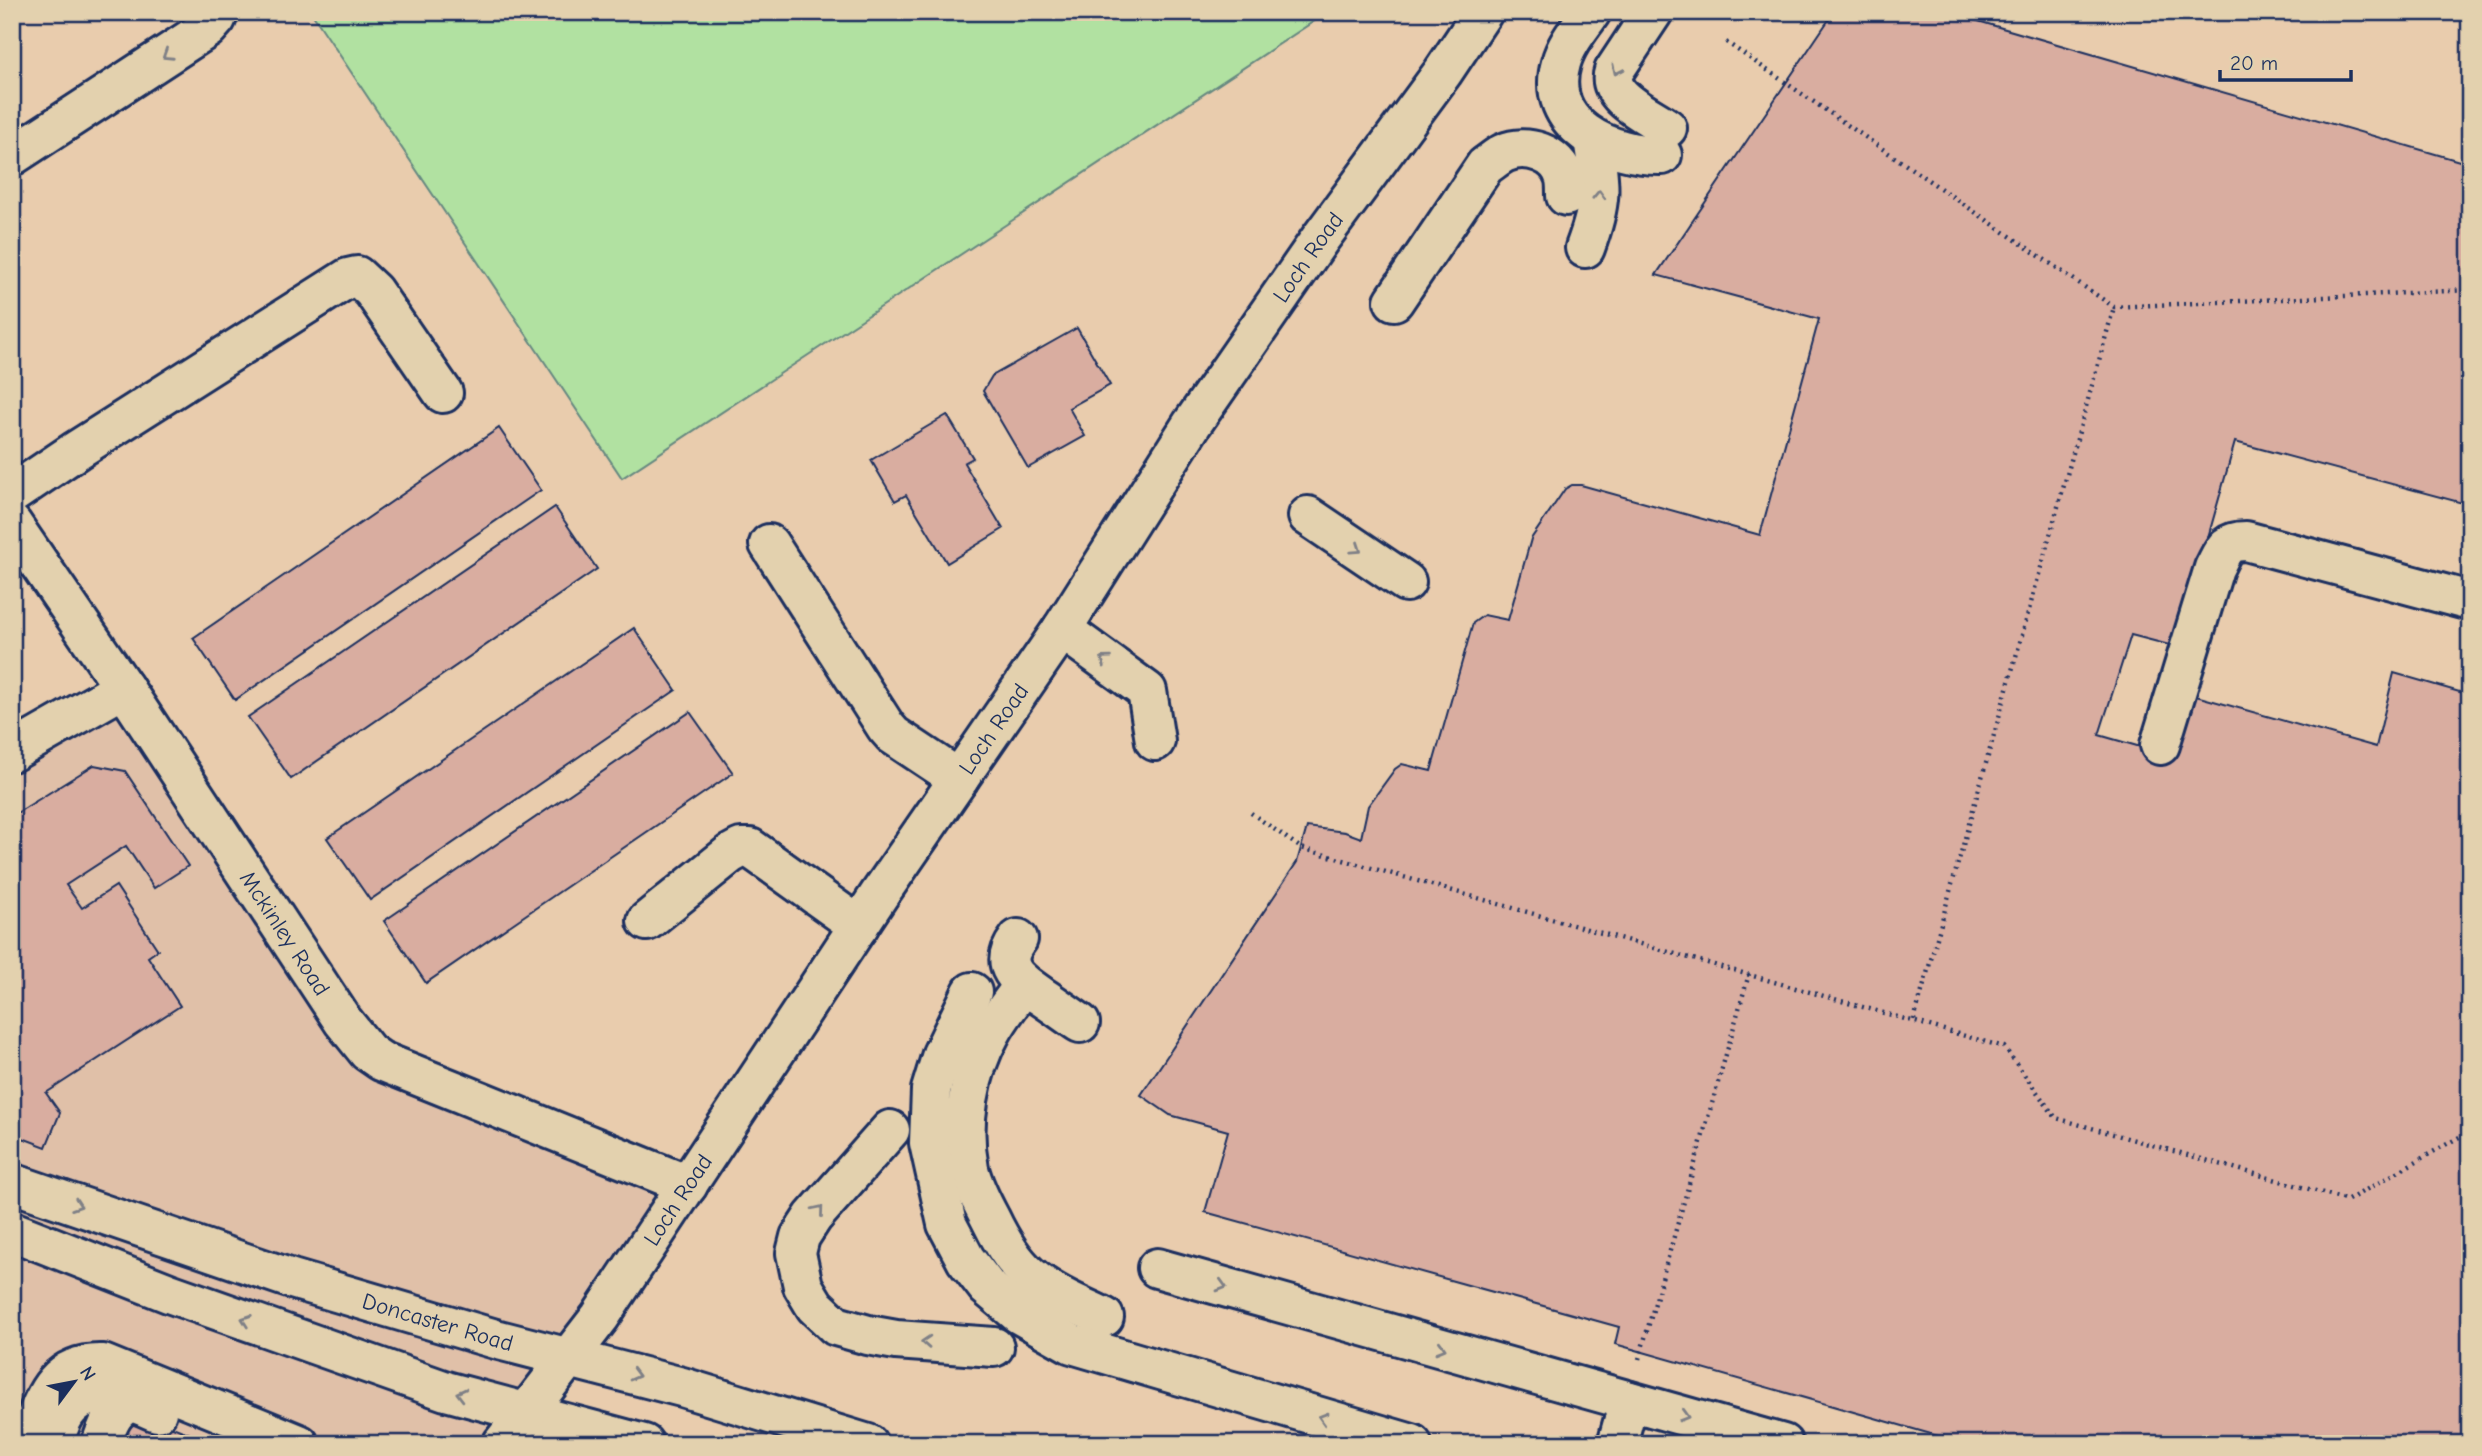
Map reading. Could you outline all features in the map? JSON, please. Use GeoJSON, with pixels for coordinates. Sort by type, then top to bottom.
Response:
{"type":"FeatureCollection","features":[{"type":"Feature","properties":{"kind":"street"},"geometry":{"type":"LineString","coordinates":[[12,156],[208,28],[219,12]]}},
{"type":"Feature","properties":{"kind":"street","name":"Loch Road"},"geometry":{"type":"LineString","coordinates":[[502,1444],[600,1317],[859,926],[1062,629],[1192,424],[1320,239],[1443,72],[1483,12]]}},
{"type":"Feature","properties":{"kind":"street"},"geometry":{"type":"LineString","coordinates":[[1591,12],[1566,50],[1557,83],[1562,107],[1593,139],[1640,155],[1665,141],[1617,94],[1611,78],[1653,12]]}},
{"type":"Feature","properties":{"kind":"street"},"geometry":{"type":"LineString","coordinates":[[1585,248],[1597,215],[1600,196],[1593,139]]}},
{"type":"Feature","properties":{"kind":"street"},"geometry":{"type":"LineString","coordinates":[[1394,301],[1485,166],[1505,153],[1523,148],[1539,151],[1555,162],[1565,176],[1566,196]]}},
{"type":"Feature","properties":{"kind":"street"},"geometry":{"type":"LineString","coordinates":[[12,494],[348,278],[356,276],[373,291],[443,393]]}},
{"type":"Feature","properties":{"kind":"street"},"geometry":{"type":"LineString","coordinates":[[1308,516],[1406,582]]}},
{"type":"Feature","properties":{"kind":"street","name":"Mckinley Road"},"geometry":{"type":"LineString","coordinates":[[12,524],[124,688],[343,1021],[368,1052],[381,1061],[688,1185]]}},
{"type":"Feature","properties":{"kind":"street"},"geometry":{"type":"LineString","coordinates":[[2160,745],[2214,568],[2224,549],[2233,541],[2246,541],[2470,601]]}},
{"type":"Feature","properties":{"kind":"street"},"geometry":{"type":"LineString","coordinates":[[769,544],[886,727],[893,735],[959,779]]}},
{"type":"Feature","properties":{"kind":"street"},"geometry":{"type":"LineString","coordinates":[[1062,629],[1147,691],[1155,741]]}},
{"type":"Feature","properties":{"kind":"street"},"geometry":{"type":"LineString","coordinates":[[12,752],[124,688]]}},
{"type":"Feature","properties":{"kind":"street"},"geometry":{"type":"LineString","coordinates":[[647,921],[730,854],[741,848],[750,848],[859,926]]}},
{"type":"Feature","properties":{"kind":"street"},"geometry":{"type":"LineString","coordinates":[[1018,939],[1010,950],[1009,960],[1015,977],[1080,1023]]}},
{"type":"Feature","properties":{"kind":"street"},"geometry":{"type":"LineString","coordinates":[[1024,985],[990,1034],[976,1069],[968,1097],[966,1132],[969,1170],[996,1232],[1011,1255],[1029,1275],[1051,1292],[1104,1317]]}},
{"type":"Feature","properties":{"kind":"street"},"geometry":{"type":"LineString","coordinates":[[972,992],[943,1054],[931,1090],[929,1143],[947,1224],[966,1260],[987,1287],[1019,1314],[1072,1344],[1412,1444]]}},
{"type":"Feature","properties":{"kind":"street"},"geometry":{"type":"LineString","coordinates":[[890,1130],[813,1217],[800,1237],[796,1253],[803,1286],[815,1306],[836,1326],[896,1340],[994,1347]]}},
{"type":"Feature","properties":{"kind":"street","name":"Doncaster Road"},"geometry":{"type":"LineString","coordinates":[[12,1183],[292,1279],[499,1339],[682,1387],[868,1444]]}},
{"type":"Feature","properties":{"kind":"street"},"geometry":{"type":"LineString","coordinates":[[12,1231],[169,1293],[434,1387],[644,1444]]}},
{"type":"Feature","properties":{"kind":"street"},"geometry":{"type":"LineString","coordinates":[[1157,1268],[1783,1444]]}},
{"type":"Feature","properties":{"kind":"street"},"geometry":{"type":"LineString","coordinates":[[26,1444],[55,1380],[68,1369],[85,1363],[103,1364],[299,1444]]}},
{"type":"Feature","properties":{"kind":"street"},"geometry":{"type":"LineString","coordinates":[[53,1444],[64,1415],[74,1403],[98,1394],[119,1396],[238,1444]]}},
{"type":"Feature","properties":{"kind":"street"},"geometry":{"type":"LineString","coordinates":[[101,1444],[117,1409],[131,1401]]}},
{"type":"Feature","properties":{"kind":"street"},"geometry":{"type":"LineString","coordinates":[[1617,1444],[1629,1401]]}},
{"type":"Feature","properties":{"kind":"path"},"geometry":{"type":"LineString","coordinates":[[1727,42],[2114,307],[2470,290]]}},
{"type":"Feature","properties":{"kind":"path"},"geometry":{"type":"LineString","coordinates":[[1914,1020],[2114,307]]}},
{"type":"Feature","properties":{"kind":"path"},"geometry":{"type":"LineString","coordinates":[[1251,813],[1301,848],[2004,1047],[2056,1118],[2348,1200],[2470,1131]]}},
{"type":"Feature","properties":{"kind":"path"},"geometry":{"type":"LineString","coordinates":[[1629,1401],[1749,973]]}},
{"type":"Feature","properties":{"kind":"shaded area"},"geometry":{"type":"Polygon","coordinates":[[[124,688],[356,1039],[688,1185],[527,1411],[644,1444],[12,1444],[12,752],[124,688]]]}},
{"type":"Feature","properties":{"kind":"green space"},"geometry":{"type":"Polygon","coordinates":[[[311,12],[1328,12],[622,478],[311,12]]]}},
{"type":"Feature","properties":{"kind":"building"},"geometry":{"type":"Polygon","coordinates":[[[1834,12],[1947,12],[2470,164],[2470,505],[2235,442],[2177,647],[2131,635],[2099,735],[2172,756],[2189,694],[2376,747],[2394,673],[2470,695],[2470,1444],[1966,1444],[1615,1344],[1619,1327],[1205,1212],[1228,1131],[1170,1115],[1141,1095],[1297,862],[1307,827],[1345,832],[1361,838],[1368,806],[1395,769],[1402,764],[1431,771],[1473,623],[1484,615],[1508,620],[1531,539],[1565,489],[1572,485],[1581,485],[1760,535],[1819,319],[1656,275],[1834,12]]]}},
{"type":"Feature","properties":{"kind":"building"},"geometry":{"type":"Polygon","coordinates":[[[1077,328],[1110,385],[1069,408],[1085,436],[1028,468],[983,391],[992,376],[1077,328]]]}},
{"type":"Feature","properties":{"kind":"building"},"geometry":{"type":"Polygon","coordinates":[[[947,415],[973,458],[964,463],[1003,529],[947,563],[906,495],[895,501],[871,460],[947,415]]]}},
{"type":"Feature","properties":{"kind":"building"},"geometry":{"type":"Polygon","coordinates":[[[499,428],[541,490],[235,700],[193,638],[499,428]]]}},
{"type":"Feature","properties":{"kind":"building"},"geometry":{"type":"Polygon","coordinates":[[[555,507],[597,569],[291,779],[248,717],[555,507]]]}},
{"type":"Feature","properties":{"kind":"building"},"geometry":{"type":"Polygon","coordinates":[[[634,628],[676,690],[370,900],[327,838],[634,628]]]}},
{"type":"Feature","properties":{"kind":"building"},"geometry":{"type":"Polygon","coordinates":[[[690,712],[733,773],[426,983],[384,921],[690,712]]]}},
{"type":"Feature","properties":{"kind":"building"},"geometry":{"type":"Polygon","coordinates":[[[94,765],[125,771],[188,866],[154,888],[126,846],[66,885],[82,908],[116,886],[158,950],[148,957],[180,1006],[46,1093],[60,1113],[46,1147],[12,1134],[12,816],[94,765]]]}},
{"type":"Feature","properties":{"kind":"building"},"geometry":{"type":"Polygon","coordinates":[[[135,1412],[215,1444],[122,1444],[135,1412]]]}}]}
